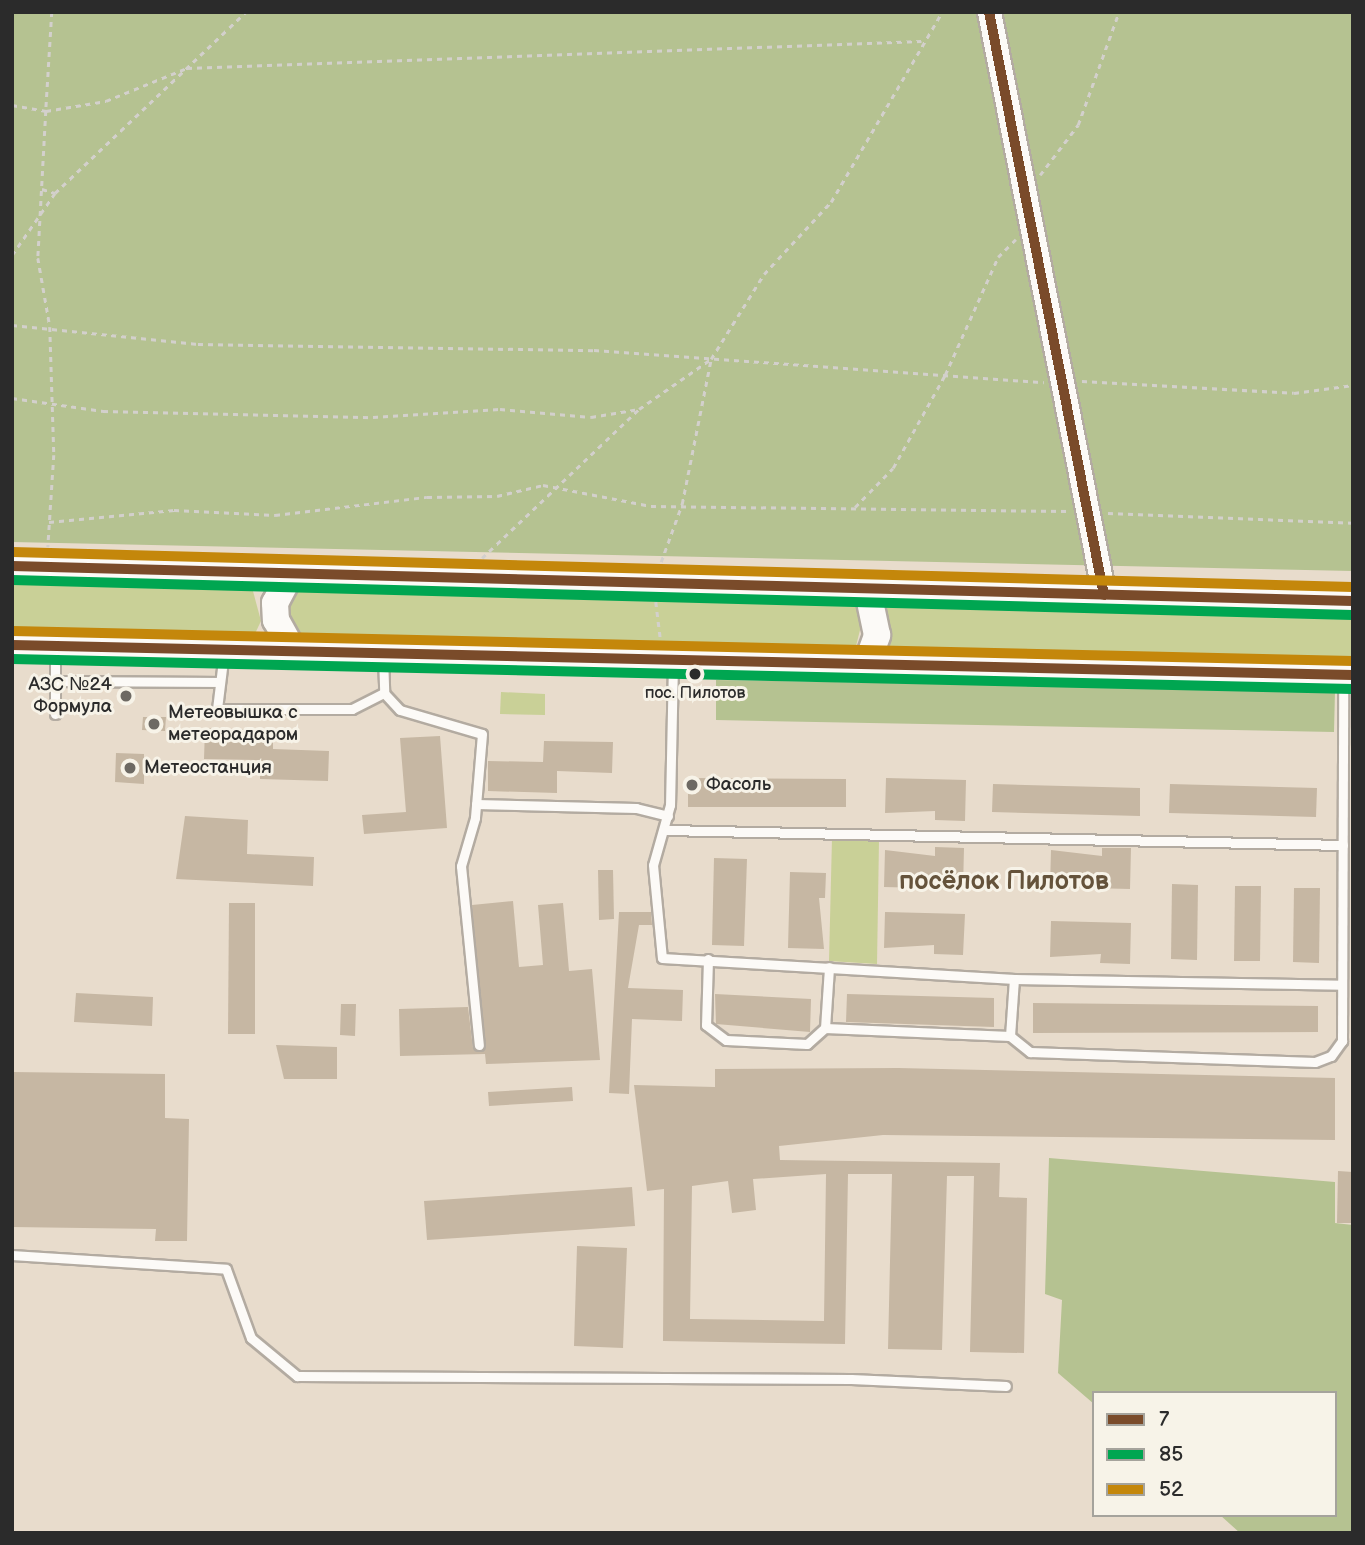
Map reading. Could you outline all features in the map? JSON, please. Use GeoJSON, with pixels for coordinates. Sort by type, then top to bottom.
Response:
{"type":"FeatureCollection","features":[{"type":"Feature","properties":{"kind":"main road"},"geometry":{"type":"LineString","coordinates":[[12,566],[1353,601]]}},
{"type":"Feature","properties":{"kind":"main road"},"geometry":{"type":"LineString","coordinates":[[252,651],[267,621],[262,585],[253,572]]}},
{"type":"Feature","properties":{"kind":"main road"},"geometry":{"type":"LineString","coordinates":[[291,573],[275,603],[276,620],[294,652]]}},
{"type":"Feature","properties":{"kind":"main road"},"geometry":{"type":"LineString","coordinates":[[866,666],[877,635],[867,587]]}},
{"type":"Feature","properties":{"kind":"main road"},"geometry":{"type":"LineString","coordinates":[[12,645],[1348,675]]}},
{"type":"Feature","properties":{"kind":"street"},"geometry":{"type":"LineString","coordinates":[[989,12],[1104,595]]}},
{"type":"Feature","properties":{"kind":"lane"},"geometry":{"type":"LineString","coordinates":[[55,646],[55,714]]}},
{"type":"Feature","properties":{"kind":"lane"},"geometry":{"type":"LineString","coordinates":[[225,650],[217,709],[352,709],[384,693]]}},
{"type":"Feature","properties":{"kind":"lane"},"geometry":{"type":"LineString","coordinates":[[383,654],[384,693],[400,710],[482,734],[477,804],[461,866],[479,1045]]}},
{"type":"Feature","properties":{"kind":"lane"},"geometry":{"type":"LineString","coordinates":[[668,661],[668,816],[666,830],[653,864],[662,958],[1014,979],[1342,985]]}},
{"type":"Feature","properties":{"kind":"lane"},"geometry":{"type":"LineString","coordinates":[[708,959],[706,1025],[726,1040],[807,1044],[825,1028],[1010,1036],[1030,1052],[1315,1062],[1342,1041],[1343,845],[1348,675]]}},
{"type":"Feature","properties":{"kind":"lane"},"geometry":{"type":"LineString","coordinates":[[55,681],[219,682]]}},
{"type":"Feature","properties":{"kind":"lane"},"geometry":{"type":"LineString","coordinates":[[477,804],[636,808],[668,816]]}},
{"type":"Feature","properties":{"kind":"lane"},"geometry":{"type":"LineString","coordinates":[[666,830],[1343,845]]}},
{"type":"Feature","properties":{"kind":"lane"},"geometry":{"type":"LineString","coordinates":[[825,1028],[829,967]]}},
{"type":"Feature","properties":{"kind":"lane"},"geometry":{"type":"LineString","coordinates":[[1010,1036],[1014,979]]}},
{"type":"Feature","properties":{"kind":"lane"},"geometry":{"type":"LineString","coordinates":[[12,1255],[226,1269],[251,1338],[297,1376],[851,1379],[1006,1386]]}},
{"type":"Feature","properties":{"kind":"path"},"geometry":{"type":"LineString","coordinates":[[47,567],[52,403],[50,327],[38,258],[52,12]]}},
{"type":"Feature","properties":{"kind":"path"},"geometry":{"type":"LineString","coordinates":[[12,255],[41,221],[55,193],[246,12]]}},
{"type":"Feature","properties":{"kind":"path"},"geometry":{"type":"LineString","coordinates":[[668,661],[654,582],[682,504],[711,359],[764,274],[831,202],[922,41],[942,12]]}},
{"type":"Feature","properties":{"kind":"path"},"geometry":{"type":"LineString","coordinates":[[1024,189],[1049,167],[1078,125],[1119,12]]}},
{"type":"Feature","properties":{"kind":"path"},"geometry":{"type":"LineString","coordinates":[[12,105],[46,111],[106,100],[187,68],[922,41]]}},
{"type":"Feature","properties":{"kind":"path"},"geometry":{"type":"LineString","coordinates":[[42,189],[55,193]]}},
{"type":"Feature","properties":{"kind":"path"},"geometry":{"type":"LineString","coordinates":[[855,508],[893,468],[945,375],[998,257],[1031,225]]}},
{"type":"Feature","properties":{"kind":"path"},"geometry":{"type":"LineString","coordinates":[[12,325],[198,344],[594,350],[1062,383],[1104,379],[1294,393],[1353,385]]}},
{"type":"Feature","properties":{"kind":"path"},"geometry":{"type":"LineString","coordinates":[[462,577],[639,409],[711,359]]}},
{"type":"Feature","properties":{"kind":"path"},"geometry":{"type":"LineString","coordinates":[[12,398],[103,411],[428,418],[500,409],[591,417],[639,409]]}},
{"type":"Feature","properties":{"kind":"path"},"geometry":{"type":"LineString","coordinates":[[50,522],[174,510],[275,515],[427,497],[497,496],[543,485],[651,506],[682,504],[1087,512],[1353,523]]}},
{"type":"Feature","properties":{"kind":"green space"},"geometry":{"type":"Polygon","coordinates":[[[12,12],[1353,12],[1353,571],[12,542],[12,12]]]}},
{"type":"Feature","properties":{"kind":"green space"},"geometry":{"type":"Polygon","coordinates":[[[12,574],[250,580],[261,621],[250,644],[12,638],[12,574]]]}},
{"type":"Feature","properties":{"kind":"green space"},"geometry":{"type":"Polygon","coordinates":[[[294,580],[855,595],[861,626],[853,658],[298,645],[283,619],[294,580]]]}},
{"type":"Feature","properties":{"kind":"green space"},"geometry":{"type":"Polygon","coordinates":[[[882,598],[1353,613],[1353,664],[882,656],[890,624],[882,598]]]}},
{"type":"Feature","properties":{"kind":"green space"},"geometry":{"type":"Polygon","coordinates":[[[716,680],[1335,691],[1334,732],[716,720],[716,680]]]}},
{"type":"Feature","properties":{"kind":"green space"},"geometry":{"type":"Polygon","coordinates":[[[501,692],[545,694],[545,715],[500,714],[501,692]]]}},
{"type":"Feature","properties":{"kind":"green space"},"geometry":{"type":"Polygon","coordinates":[[[832,838],[879,840],[877,964],[829,961],[832,838]]]}},
{"type":"Feature","properties":{"kind":"green space"},"geometry":{"type":"Polygon","coordinates":[[[1049,1158],[1335,1182],[1335,1223],[1353,1225],[1353,1533],[1240,1533],[1222,1517],[1337,1517],[1337,1391],[1092,1391],[1092,1402],[1058,1373],[1062,1300],[1045,1294],[1049,1158]]]}},
{"type":"Feature","properties":{"kind":"building","name":"Метеовышка с метеорадаром"},"geometry":{"type":"Polygon","coordinates":[[[143,717],[166,717],[165,731],[142,730],[143,717]]]}},
{"type":"Feature","properties":{"kind":"building"},"geometry":{"type":"Polygon","coordinates":[[[205,728],[273,730],[273,749],[329,751],[328,781],[260,779],[260,760],[204,759],[205,728]]]}},
{"type":"Feature","properties":{"kind":"building"},"geometry":{"type":"Polygon","coordinates":[[[440,736],[447,828],[364,834],[362,815],[406,812],[400,738],[440,736]]]}},
{"type":"Feature","properties":{"kind":"building"},"geometry":{"type":"Polygon","coordinates":[[[544,741],[613,742],[612,773],[557,771],[557,793],[488,791],[488,761],[543,762],[544,741]]]}},
{"type":"Feature","properties":{"kind":"building","name":"Метеостанция"},"geometry":{"type":"Polygon","coordinates":[[[116,753],[144,754],[144,784],[115,782],[116,753]]]}},
{"type":"Feature","properties":{"kind":"building"},"geometry":{"type":"Polygon","coordinates":[[[688,778],[846,779],[846,807],[688,807],[688,778]]]}},
{"type":"Feature","properties":{"kind":"building"},"geometry":{"type":"Polygon","coordinates":[[[886,778],[966,780],[965,821],[935,820],[935,811],[885,813],[886,778]]]}},
{"type":"Feature","properties":{"kind":"building"},"geometry":{"type":"Polygon","coordinates":[[[993,784],[1140,788],[1140,816],[992,812],[993,784]]]}},
{"type":"Feature","properties":{"kind":"building"},"geometry":{"type":"Polygon","coordinates":[[[1170,784],[1317,788],[1316,817],[1169,813],[1170,784]]]}},
{"type":"Feature","properties":{"kind":"building"},"geometry":{"type":"Polygon","coordinates":[[[185,816],[248,820],[247,854],[314,857],[313,886],[176,879],[185,816]]]}},
{"type":"Feature","properties":{"kind":"building"},"geometry":{"type":"Polygon","coordinates":[[[935,847],[964,848],[963,889],[884,887],[885,850],[935,856],[935,847]]]}},
{"type":"Feature","properties":{"kind":"building"},"geometry":{"type":"Polygon","coordinates":[[[1102,848],[1131,848],[1130,889],[1050,887],[1051,850],[1102,856],[1102,848]]]}},
{"type":"Feature","properties":{"kind":"building"},"geometry":{"type":"Polygon","coordinates":[[[714,858],[747,859],[744,946],[712,945],[714,858]]]}},
{"type":"Feature","properties":{"kind":"building"},"geometry":{"type":"Polygon","coordinates":[[[598,870],[613,870],[614,919],[599,920],[598,870]]]}},
{"type":"Feature","properties":{"kind":"building"},"geometry":{"type":"Polygon","coordinates":[[[790,872],[826,873],[825,898],[819,898],[824,949],[788,948],[790,872]]]}},
{"type":"Feature","properties":{"kind":"building"},"geometry":{"type":"Polygon","coordinates":[[[1172,884],[1198,885],[1197,960],[1171,959],[1172,884]]]}},
{"type":"Feature","properties":{"kind":"building"},"geometry":{"type":"Polygon","coordinates":[[[1235,886],[1261,886],[1260,961],[1234,961],[1235,886]]]}},
{"type":"Feature","properties":{"kind":"building"},"geometry":{"type":"Polygon","coordinates":[[[1294,888],[1320,888],[1319,963],[1293,962],[1294,888]]]}},
{"type":"Feature","properties":{"kind":"building"},"geometry":{"type":"Polygon","coordinates":[[[513,901],[519,967],[543,965],[538,905],[563,903],[569,971],[592,969],[600,1060],[486,1064],[485,1054],[400,1056],[399,1009],[468,1007],[473,1048],[485,1048],[472,905],[513,901]]]}},
{"type":"Feature","properties":{"kind":"building"},"geometry":{"type":"Polygon","coordinates":[[[229,903],[255,903],[255,1034],[228,1034],[229,903]]]}},
{"type":"Feature","properties":{"kind":"building"},"geometry":{"type":"Polygon","coordinates":[[[619,912],[651,912],[652,925],[639,925],[628,988],[683,990],[682,1021],[632,1019],[629,1094],[609,1093],[619,912]]]}},
{"type":"Feature","properties":{"kind":"building"},"geometry":{"type":"Polygon","coordinates":[[[885,912],[965,914],[963,955],[934,954],[934,945],[884,948],[885,912]]]}},
{"type":"Feature","properties":{"kind":"building"},"geometry":{"type":"Polygon","coordinates":[[[1051,921],[1131,923],[1130,964],[1100,963],[1101,954],[1050,957],[1051,921]]]}},
{"type":"Feature","properties":{"kind":"building"},"geometry":{"type":"Polygon","coordinates":[[[76,993],[153,997],[152,1026],[74,1022],[76,993]]]}},
{"type":"Feature","properties":{"kind":"building"},"geometry":{"type":"Polygon","coordinates":[[[715,994],[811,999],[810,1032],[716,1024],[715,994]]]}},
{"type":"Feature","properties":{"kind":"building"},"geometry":{"type":"Polygon","coordinates":[[[847,994],[994,998],[994,1027],[846,1022],[847,994]]]}},
{"type":"Feature","properties":{"kind":"building"},"geometry":{"type":"Polygon","coordinates":[[[1033,1003],[1318,1006],[1318,1032],[1033,1033],[1033,1003]]]}},
{"type":"Feature","properties":{"kind":"building"},"geometry":{"type":"Polygon","coordinates":[[[341,1004],[356,1004],[355,1036],[340,1035],[341,1004]]]}},
{"type":"Feature","properties":{"kind":"building"},"geometry":{"type":"Polygon","coordinates":[[[276,1045],[337,1047],[337,1079],[284,1079],[276,1045]]]}},
{"type":"Feature","properties":{"kind":"building"},"geometry":{"type":"Polygon","coordinates":[[[898,1068],[1335,1078],[1335,1140],[883,1135],[779,1146],[780,1160],[1000,1163],[999,1197],[1027,1198],[1024,1353],[970,1352],[974,1176],[947,1176],[942,1350],[888,1349],[892,1174],[848,1174],[845,1344],[663,1341],[664,1189],[647,1191],[634,1085],[715,1087],[715,1069],[898,1068]],[[826,1174],[753,1179],[756,1210],[732,1213],[728,1181],[692,1186],[690,1319],[824,1321],[826,1174]]]}},
{"type":"Feature","properties":{"kind":"building"},"geometry":{"type":"Polygon","coordinates":[[[12,1072],[165,1074],[165,1118],[189,1119],[187,1241],[155,1241],[156,1229],[12,1227],[12,1072]]]}},
{"type":"Feature","properties":{"kind":"building"},"geometry":{"type":"Polygon","coordinates":[[[572,1087],[573,1101],[489,1106],[488,1092],[572,1087]]]}},
{"type":"Feature","properties":{"kind":"building"},"geometry":{"type":"Polygon","coordinates":[[[1338,1171],[1353,1172],[1353,1223],[1337,1223],[1338,1171]]]}},
{"type":"Feature","properties":{"kind":"building"},"geometry":{"type":"Polygon","coordinates":[[[632,1187],[635,1226],[427,1240],[424,1201],[632,1187]]]}},
{"type":"Feature","properties":{"kind":"building"},"geometry":{"type":"Polygon","coordinates":[[[577,1246],[627,1248],[623,1348],[574,1346],[577,1246]]]}},
{"type":"Feature","properties":{"kind":"transit line","name":"7"},"geometry":{"type":"LineString","coordinates":[[989,12],[1104,595]]}},
{"type":"Feature","properties":{"kind":"transit line","name":"52"},"geometry":{"type":"LineString","coordinates":[[12,552],[1353,587]]}},
{"type":"Feature","properties":{"kind":"transit line","name":"7"},"geometry":{"type":"LineString","coordinates":[[12,566],[1353,601]]}},
{"type":"Feature","properties":{"kind":"transit line","name":"85"},"geometry":{"type":"LineString","coordinates":[[12,580],[1353,615]]}},
{"type":"Feature","properties":{"kind":"transit line","name":"52"},"geometry":{"type":"LineString","coordinates":[[12,631],[1353,661]]}},
{"type":"Feature","properties":{"kind":"transit line","name":"7"},"geometry":{"type":"LineString","coordinates":[[12,645],[1353,675]]}},
{"type":"Feature","properties":{"kind":"transit line","name":"85"},"geometry":{"type":"LineString","coordinates":[[12,659],[1353,689]]}},
{"type":"Feature","properties":{"kind":"place","name":"пос. Пилотов"},"geometry":{"type":"Point","coordinates":[695,674]}},
{"type":"Feature","properties":{"kind":"place","name":"АЗС №24 Формула"},"geometry":{"type":"Point","coordinates":[126,696]}},
{"type":"Feature","properties":{"kind":"place","name":"Метеовышка с метеорадаром"},"geometry":{"type":"Point","coordinates":[154,724]}},
{"type":"Feature","properties":{"kind":"place","name":"Метеостанция"},"geometry":{"type":"Point","coordinates":[130,768]}},
{"type":"Feature","properties":{"kind":"place","name":"Фасоль"},"geometry":{"type":"Point","coordinates":[692,785]}},
{"type":"Feature","properties":{"kind":"district","name":"посёлок Пилотов"},"geometry":{"type":"Point","coordinates":[1004,882]}}]}
